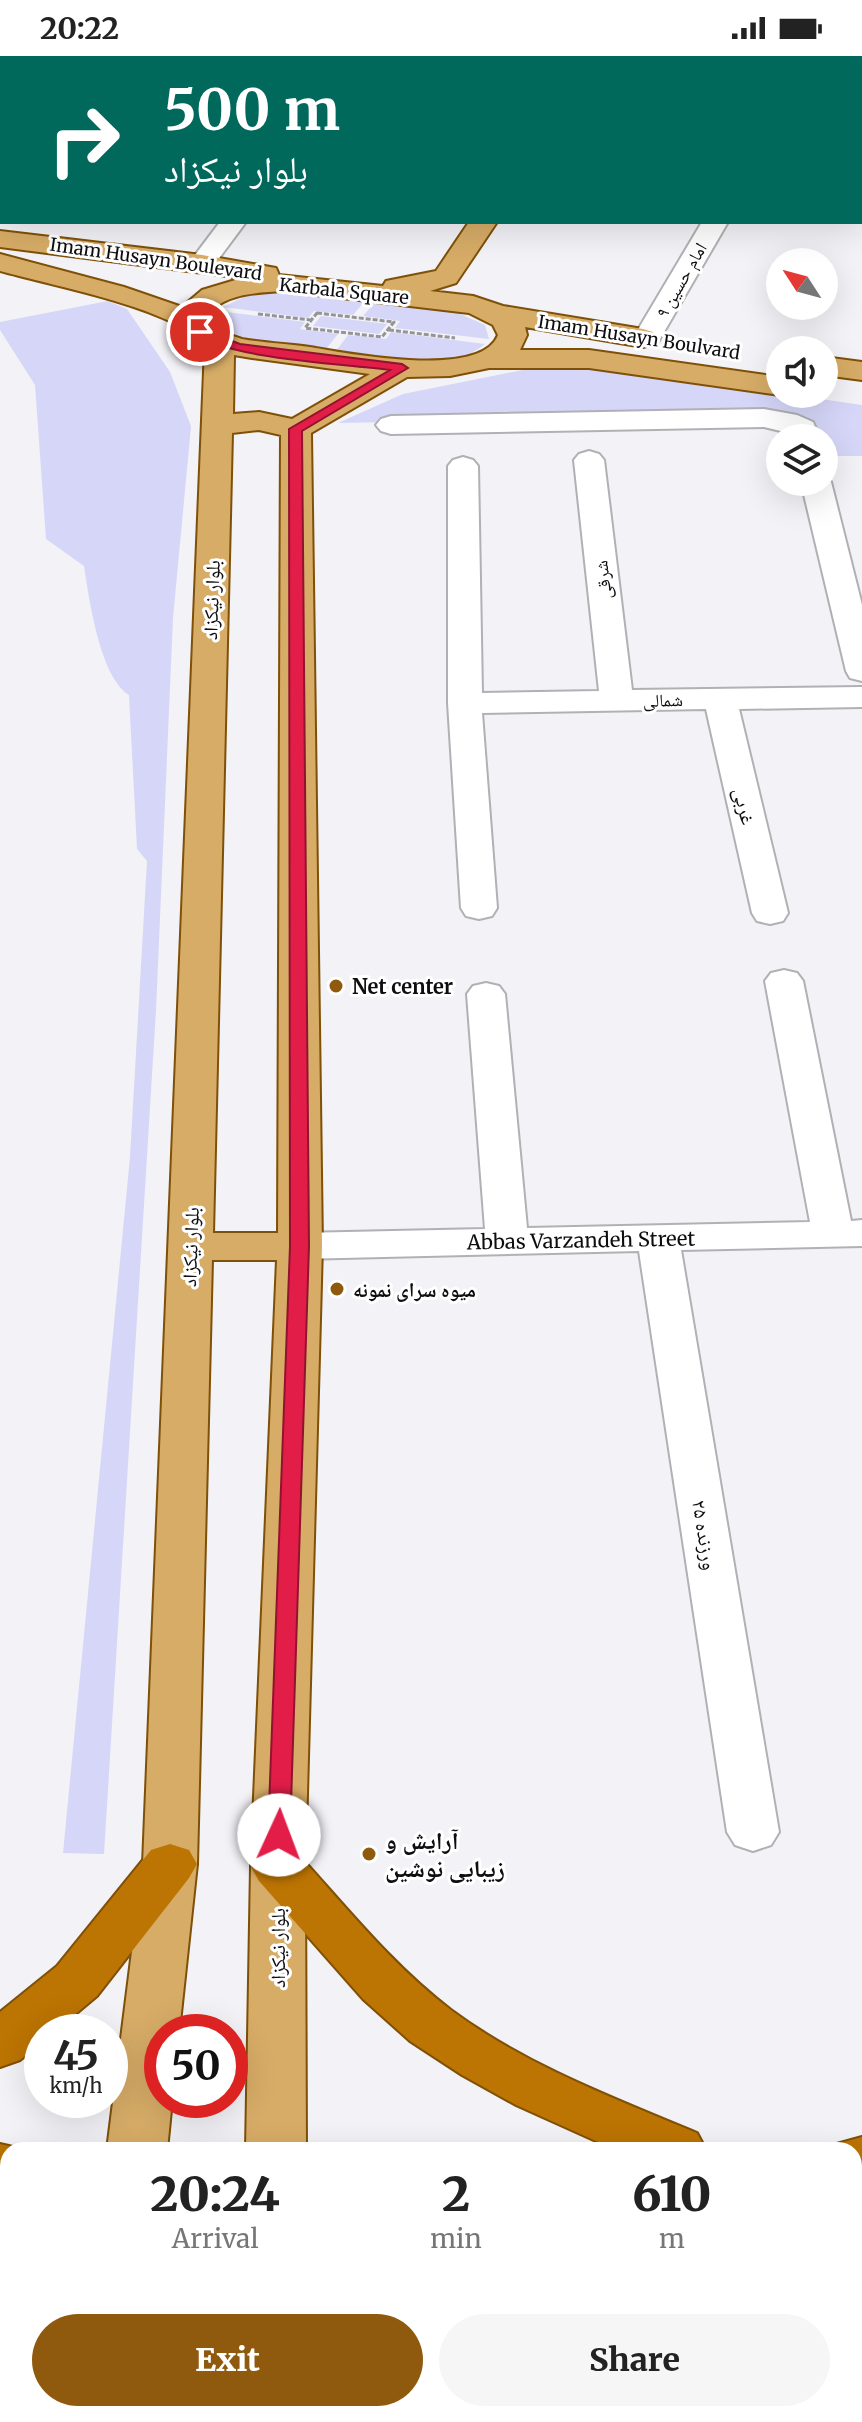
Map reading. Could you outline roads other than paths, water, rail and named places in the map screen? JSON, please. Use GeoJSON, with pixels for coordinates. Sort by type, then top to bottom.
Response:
{"type":"FeatureCollection","features":[{"type":"Feature","properties":{"kind":"highway"},"geometry":{"type":"LineString","coordinates":[[0,2044],[77,1981],[170,1864]]}},
{"type":"Feature","properties":{"kind":"highway"},"geometry":{"type":"LineString","coordinates":[[278,1867],[378,1979],[454,2042],[551,2097],[657,2142]]}},
{"type":"Feature","properties":{"kind":"main road"},"geometry":{"type":"LineString","coordinates":[[342,290],[426,284],[446,277],[494,228]]}},
{"type":"Feature","properties":{"kind":"main road"},"geometry":{"type":"LineString","coordinates":[[206,331],[402,368],[448,368],[488,359],[507,348],[515,335],[509,322],[485,310],[468,292],[494,228]]}},
{"type":"Feature","properties":{"kind":"main road","name":"Imam Husayn Boulevard"},"geometry":{"type":"LineString","coordinates":[[0,239],[202,263],[311,286]]}},
{"type":"Feature","properties":{"kind":"main road","name":"Imam Husayn Boulevard"},"geometry":{"type":"LineString","coordinates":[[0,262],[114,293],[206,331]]}},
{"type":"Feature","properties":{"kind":"main road","name":"Karbala Square"},"geometry":{"type":"LineString","coordinates":[[206,331],[194,311],[201,302],[231,289],[273,283],[485,310]]}},
{"type":"Feature","properties":{"kind":"main road","name":"Imam Husayn Boulvard"},"geometry":{"type":"LineString","coordinates":[[485,310],[677,343]]}},
{"type":"Feature","properties":{"kind":"main road","name":"بلوار نیکزاد"},"geometry":{"type":"LineString","coordinates":[[138,2142],[170,1864],[217,425],[206,331]]}},
{"type":"Feature","properties":{"kind":"main road","name":"Imam Husayn Boulvard"},"geometry":{"type":"LineString","coordinates":[[721,350],[766,357]]}},
{"type":"Feature","properties":{"kind":"main road","name":"Imam Husayn Boulvard"},"geometry":{"type":"LineString","coordinates":[[488,359],[589,359],[766,384]]}},
{"type":"Feature","properties":{"kind":"main road"},"geometry":{"type":"LineString","coordinates":[[217,425],[259,421],[296,429],[402,368]]}},
{"type":"Feature","properties":{"kind":"main road"},"geometry":{"type":"LineString","coordinates":[[838,368],[862,371]]}},
{"type":"Feature","properties":{"kind":"main road"},"geometry":{"type":"LineString","coordinates":[[838,394],[862,398]]}},
{"type":"Feature","properties":{"kind":"main road","name":"بلوار نیکزاد"},"geometry":{"type":"LineString","coordinates":[[276,2142],[278,1867],[300,1246],[296,429]]}},
{"type":"Feature","properties":{"kind":"main road"},"geometry":{"type":"LineString","coordinates":[[190,1247],[300,1246]]}},
{"type":"Feature","properties":{"kind":"street"},"geometry":{"type":"LineString","coordinates":[[202,263],[231,224]]}},
{"type":"Feature","properties":{"kind":"street","name":"امام حسین ۹"},"geometry":{"type":"LineString","coordinates":[[647,338],[714,224]]}},
{"type":"Feature","properties":{"kind":"street"},"geometry":{"type":"LineString","coordinates":[[391,425],[764,418],[791,424]]}},
{"type":"Feature","properties":{"kind":"street","name":"شرقی"},"geometry":{"type":"LineString","coordinates":[[589,460],[617,701]]}},
{"type":"Feature","properties":{"kind":"street"},"geometry":{"type":"LineString","coordinates":[[463,466],[465,703],[479,908]]}},
{"type":"Feature","properties":{"kind":"street"},"geometry":{"type":"LineString","coordinates":[[819,496],[862,671]]}},
{"type":"Feature","properties":{"kind":"street","name":"شمالی"},"geometry":{"type":"LineString","coordinates":[[465,703],[862,697]]}},
{"type":"Feature","properties":{"kind":"street","name":"غربی"},"geometry":{"type":"LineString","coordinates":[[720,699],[770,913]]}},
{"type":"Feature","properties":{"kind":"street"},"geometry":{"type":"LineString","coordinates":[[784,981],[847,1234]]}},
{"type":"Feature","properties":{"kind":"street"},"geometry":{"type":"LineString","coordinates":[[486,994],[507,1241]]}},
{"type":"Feature","properties":{"kind":"street","name":"Abbas Varzandeh Street"},"geometry":{"type":"LineString","coordinates":[[300,1246],[847,1234]]}},
{"type":"Feature","properties":{"kind":"street","name":"ورزنده ۲۵"},"geometry":{"type":"LineString","coordinates":[[658,1238],[753,1832]]}},
{"type":"Feature","properties":{"kind":"place","name":"Net center"},"geometry":{"type":"Point","coordinates":[336,986]}},
{"type":"Feature","properties":{"kind":"place","name":"میوه سرای نمونه"},"geometry":{"type":"Point","coordinates":[337,1289]}},
{"type":"Feature","properties":{"kind":"place","name":"آرایش و زیبایی نوشین"},"geometry":{"type":"Point","coordinates":[369,1854]}}]}
